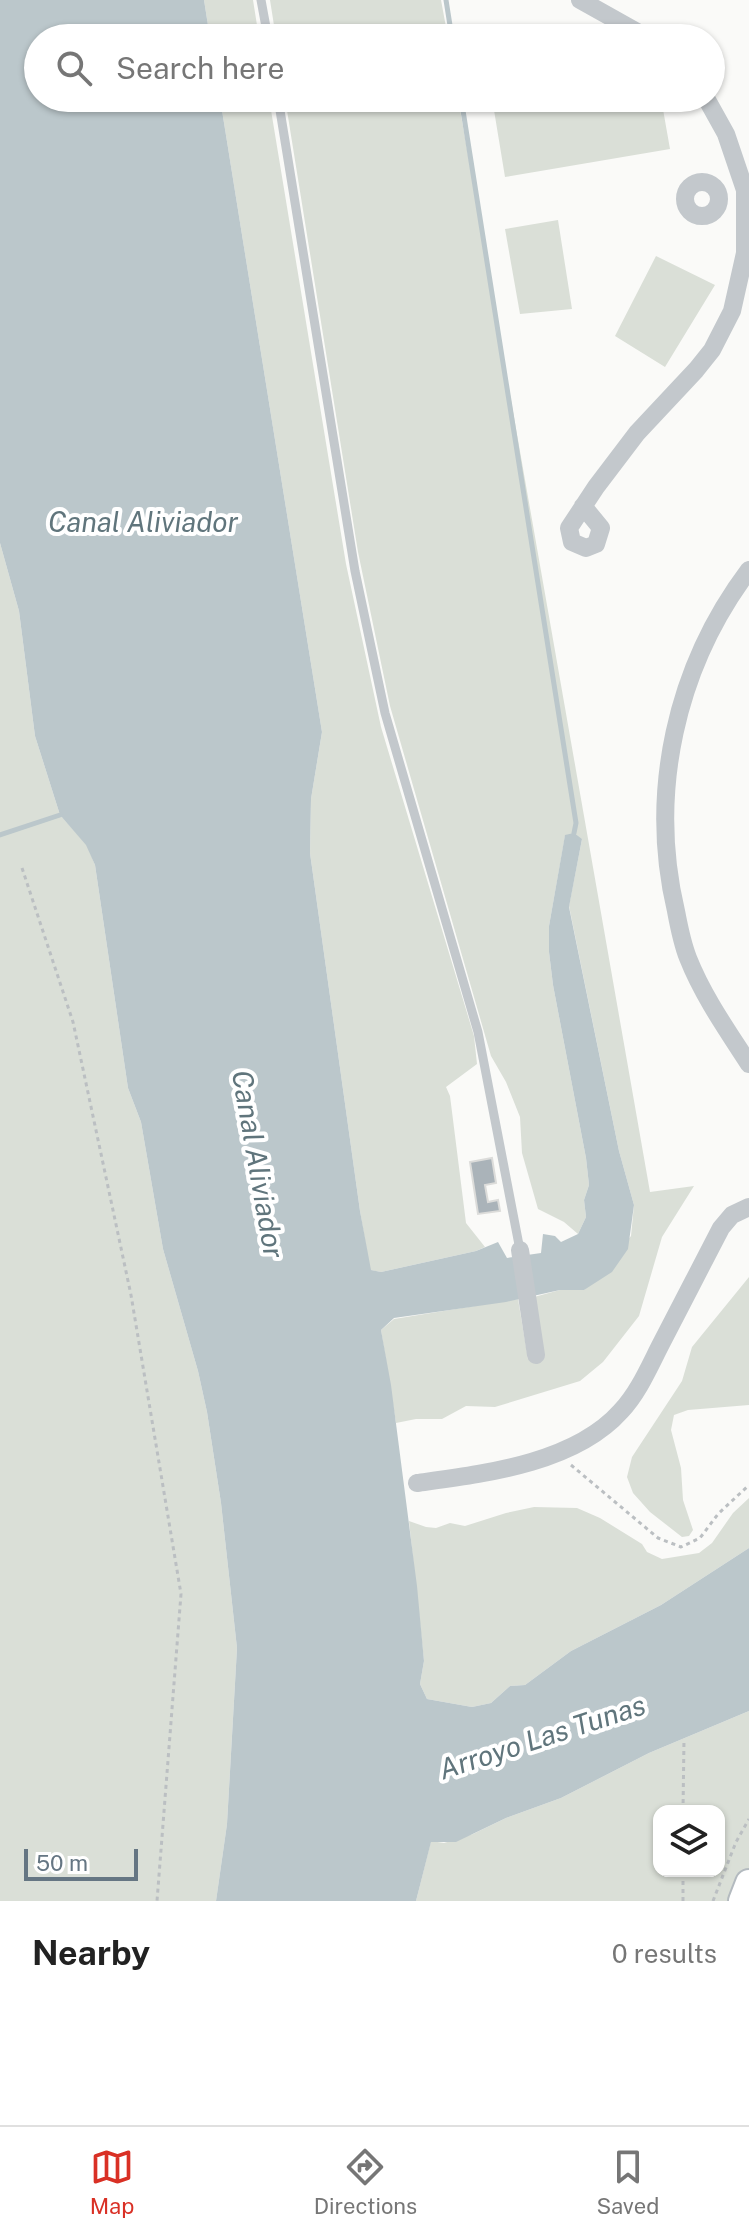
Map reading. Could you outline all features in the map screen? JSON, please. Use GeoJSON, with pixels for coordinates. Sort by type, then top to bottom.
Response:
{"type":"FeatureCollection","features":[{"type":"Feature","properties":{"kind":"street"},"geometry":{"type":"LineString","coordinates":[[580,0],[623,24]]}},
{"type":"Feature","properties":{"kind":"street"},"geometry":{"type":"LineString","coordinates":[[583,506],[637,433],[712,350],[732,311],[745,253],[747,190],[726,134],[714,112]]}},
{"type":"Feature","properties":{"kind":"street"},"geometry":{"type":"LineString","coordinates":[[718,194],[747,190]]}},
{"type":"Feature","properties":{"kind":"street"},"geometry":{"type":"LineString","coordinates":[[749,570],[713,627],[687,686],[669,757],[664,814],[667,868],[687,957],[749,1064]]}},
{"type":"Feature","properties":{"kind":"street"},"geometry":{"type":"LineString","coordinates":[[417,1483],[498,1472],[558,1453],[598,1431],[621,1411],[644,1376],[721,1228],[732,1215],[749,1207]]}},
{"type":"Feature","properties":{"kind":"street"},"geometry":{"type":"LineString","coordinates":[[520,1250],[536,1355]]}},
{"type":"Feature","properties":{"kind":"street"},"geometry":{"type":"LineString","coordinates":[[742,1901],[749,1883]]}},
{"type":"Feature","properties":{"kind":"lane"},"geometry":{"type":"LineString","coordinates":[[261,0],[265,24]]}},
{"type":"Feature","properties":{"kind":"lane"},"geometry":{"type":"LineString","coordinates":[[280,112],[355,571],[385,713],[478,1032],[520,1250]]}},
{"type":"Feature","properties":{"kind":"path"},"geometry":{"type":"LineString","coordinates":[[22,868],[73,1022],[131,1295],[181,1594],[157,1901]]}},
{"type":"Feature","properties":{"kind":"path"},"geometry":{"type":"LineString","coordinates":[[558,1453],[658,1538],[681,1547],[700,1538],[718,1514],[749,1485]]}},
{"type":"Feature","properties":{"kind":"path"},"geometry":{"type":"LineString","coordinates":[[683,1805],[684,1739]]}},
{"type":"Feature","properties":{"kind":"path"},"geometry":{"type":"LineString","coordinates":[[713,1901],[736,1842],[749,1819]]}},
{"type":"Feature","properties":{"kind":"path"},"geometry":{"type":"LineString","coordinates":[[683,1877],[683,1901]]}},
{"type":"Feature","properties":{"kind":"shaded area"},"geometry":{"type":"Polygon","coordinates":[[[204,0],[253,0],[257,24],[208,24],[204,0]]]}},
{"type":"Feature","properties":{"kind":"shaded area"},"geometry":{"type":"Polygon","coordinates":[[[270,0],[441,0],[445,24],[274,24],[270,0]]]}},
{"type":"Feature","properties":{"kind":"shaded area"},"geometry":{"type":"Polygon","coordinates":[[[222,112],[271,112],[346,564],[381,727],[474,1036],[477,1064],[446,1087],[450,1096],[466,1223],[485,1247],[381,1272],[370,1270],[360,1211],[310,853],[311,799],[322,732],[222,112]]]}},
{"type":"Feature","properties":{"kind":"shaded area"},"geometry":{"type":"Polygon","coordinates":[[[287,112],[460,112],[650,1192],[694,1186],[662,1237],[639,1316],[603,1362],[580,1381],[495,1407],[466,1406],[442,1419],[396,1423],[381,1330],[394,1319],[518,1299],[528,1359],[534,1297],[560,1290],[584,1290],[631,1236],[634,1205],[619,1151],[569,906],[582,839],[565,836],[549,926],[553,985],[589,1185],[584,1200],[586,1217],[578,1234],[564,1222],[538,1209],[522,1153],[520,1117],[491,1056],[390,706],[358,552],[287,112]]]}},
{"type":"Feature","properties":{"kind":"shaded area"},"geometry":{"type":"Polygon","coordinates":[[[494,112],[663,112],[670,149],[505,177],[494,112]]]}},
{"type":"Feature","properties":{"kind":"shaded area"},"geometry":{"type":"Polygon","coordinates":[[[558,220],[572,309],[520,314],[505,229],[558,220]]]}},
{"type":"Feature","properties":{"kind":"shaded area"},"geometry":{"type":"Polygon","coordinates":[[[656,256],[715,285],[665,367],[615,336],[656,256]]]}},
{"type":"Feature","properties":{"kind":"shaded area"},"geometry":{"type":"Polygon","coordinates":[[[0,543],[19,611],[35,736],[60,815],[87,845],[95,865],[128,1088],[141,1122],[163,1249],[207,1412],[221,1503],[237,1648],[227,1824],[216,1901],[0,1901],[0,543]]]}},
{"type":"Feature","properties":{"kind":"shaded area"},"geometry":{"type":"Polygon","coordinates":[[[749,1277],[749,1405],[688,1410],[674,1415],[671,1430],[681,1468],[683,1500],[693,1530],[689,1536],[682,1537],[650,1512],[633,1493],[627,1477],[632,1457],[682,1381],[692,1347],[749,1277]]]}},
{"type":"Feature","properties":{"kind":"shaded area"},"geometry":{"type":"Polygon","coordinates":[[[749,1498],[749,1548],[661,1605],[571,1651],[525,1685],[510,1686],[491,1703],[472,1707],[427,1699],[420,1684],[424,1661],[409,1521],[436,1528],[450,1523],[465,1526],[534,1507],[577,1508],[600,1518],[642,1544],[647,1552],[662,1559],[699,1553],[712,1543],[733,1513],[749,1498]]]}},
{"type":"Feature","properties":{"kind":"shaded area"},"geometry":{"type":"Polygon","coordinates":[[[749,1711],[749,1868],[736,1901],[416,1901],[431,1841],[444,1843],[473,1834],[561,1798],[649,1753],[749,1711]]]}},
{"type":"Feature","properties":{"kind":"water","name":"Canal Aliviador"},"geometry":{"type":"Polygon","coordinates":[[[0,0],[204,0],[208,24],[24,24],[24,112],[222,112],[322,732],[311,799],[310,853],[371,1270],[381,1272],[476,1251],[498,1242],[507,1258],[541,1253],[543,1234],[555,1236],[561,1242],[578,1234],[586,1217],[584,1200],[589,1185],[586,1158],[549,952],[549,926],[565,835],[574,833],[582,839],[569,907],[619,1151],[634,1205],[628,1249],[612,1272],[584,1290],[560,1290],[506,1302],[394,1318],[381,1330],[417,1586],[424,1661],[420,1684],[427,1699],[472,1707],[491,1703],[510,1686],[525,1685],[571,1651],[661,1605],[749,1548],[749,1711],[649,1753],[561,1798],[506,1818],[456,1842],[431,1842],[416,1901],[216,1901],[227,1824],[237,1648],[221,1503],[207,1412],[163,1249],[141,1122],[128,1088],[95,865],[86,845],[60,815],[35,736],[19,611],[0,543],[0,0]]]}},
{"type":"Feature","properties":{"kind":"building"},"geometry":{"type":"Polygon","coordinates":[[[492,1158],[496,1183],[485,1185],[488,1202],[498,1200],[500,1211],[478,1214],[470,1162],[492,1158]]]}},
{"type":"Feature","properties":{"kind":"waterway"},"geometry":{"type":"LineString","coordinates":[[446,0],[450,24]]}},
{"type":"Feature","properties":{"kind":"waterway"},"geometry":{"type":"LineString","coordinates":[[463,112],[576,823],[574,833]]}},
{"type":"Feature","properties":{"kind":"waterway"},"geometry":{"type":"LineString","coordinates":[[0,835],[60,815]]}},
{"type":"Feature","properties":{"kind":"water label","name":"Arroyo Las Tunas"},"geometry":{"type":"Point","coordinates":[542,1737]}}]}
